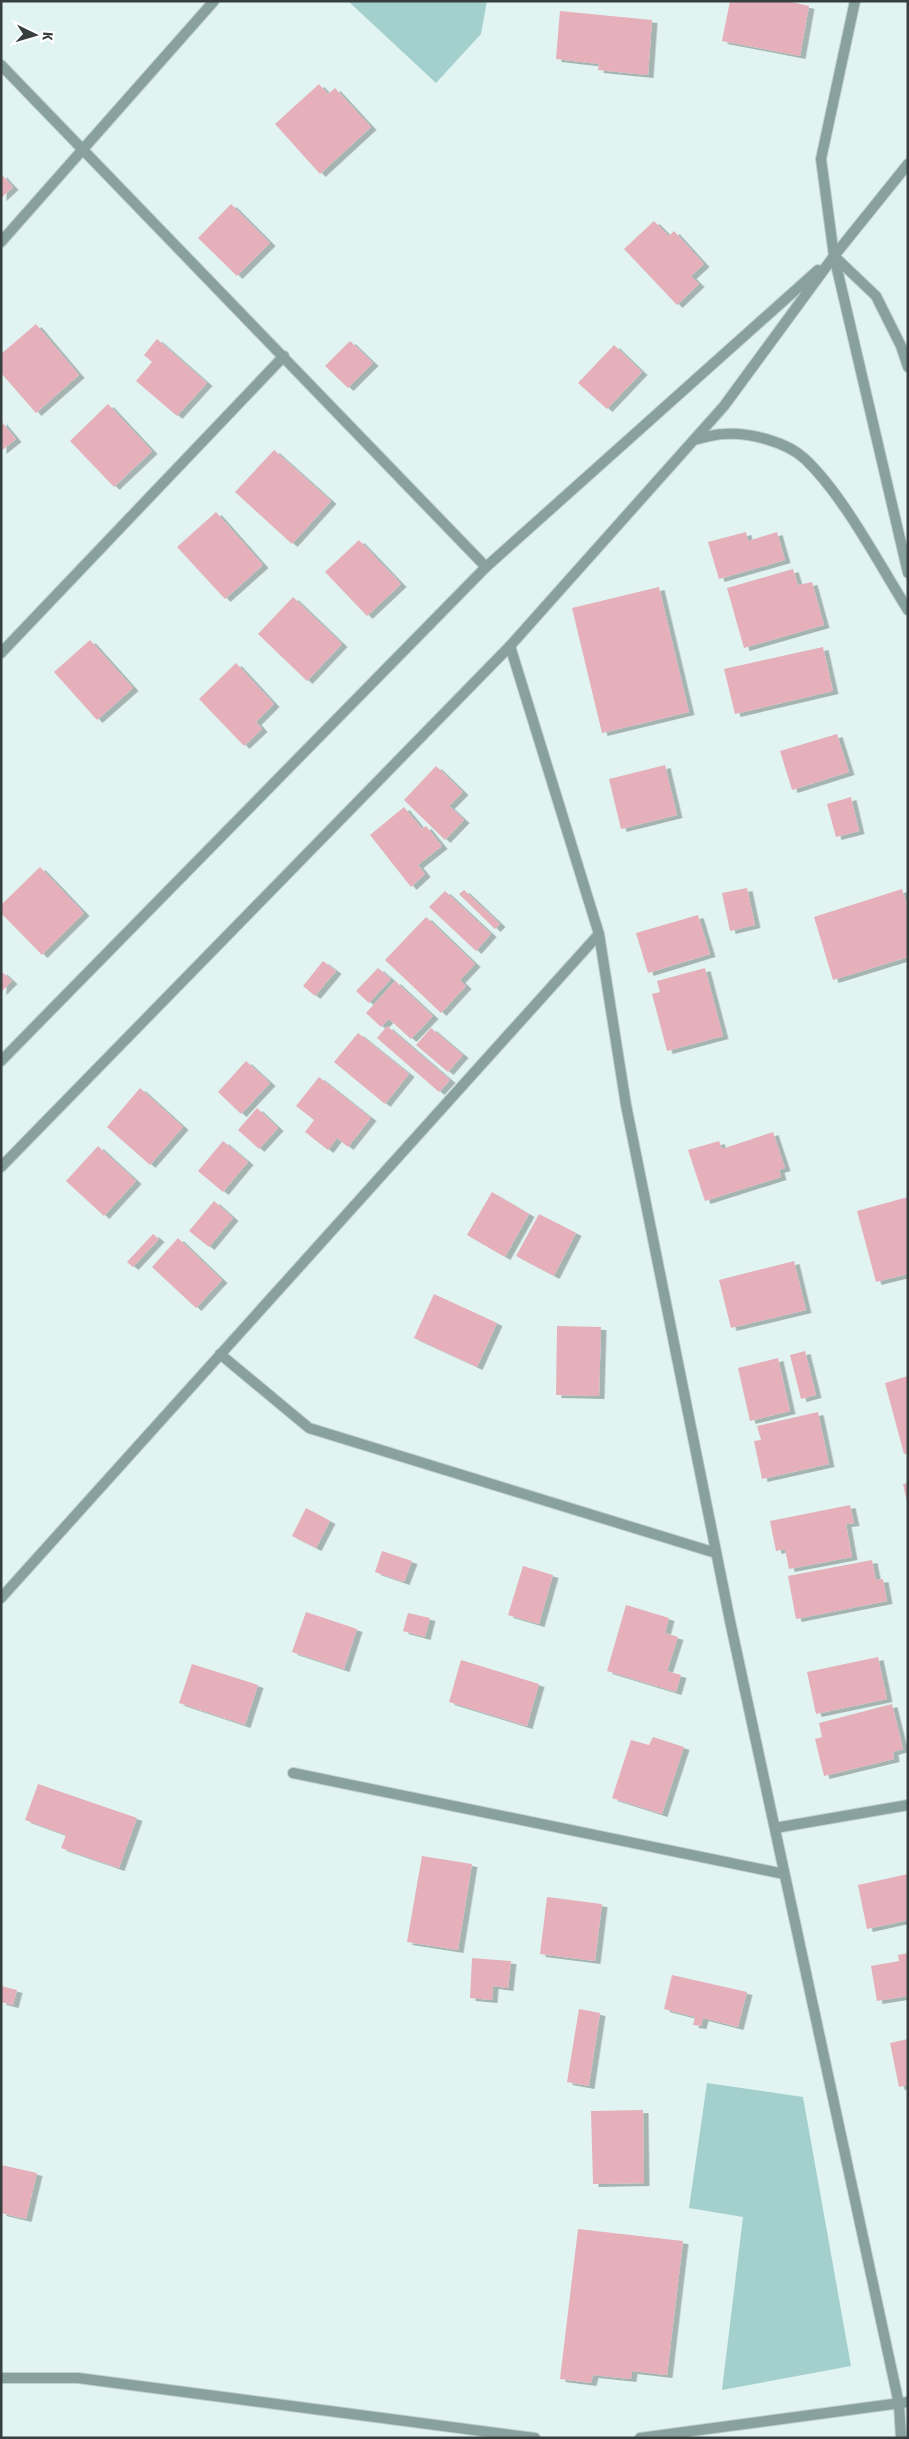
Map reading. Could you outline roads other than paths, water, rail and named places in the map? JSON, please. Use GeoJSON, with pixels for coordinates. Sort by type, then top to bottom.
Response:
{"type":"FeatureCollection","features":[{"type":"Feature","properties":{"kind":"street"},"geometry":{"type":"LineString","coordinates":[[1,242],[214,1]]}},
{"type":"Feature","properties":{"kind":"street"},"geometry":{"type":"LineString","coordinates":[[855,1],[820,159],[834,256],[908,573]]}},
{"type":"Feature","properties":{"kind":"street"},"geometry":{"type":"LineString","coordinates":[[1,65],[486,567]]}},
{"type":"Feature","properties":{"kind":"street"},"geometry":{"type":"LineString","coordinates":[[1,1167],[510,646],[724,406],[834,256],[908,164]]}},
{"type":"Feature","properties":{"kind":"street"},"geometry":{"type":"LineString","coordinates":[[834,256],[876,296],[901,346],[908,367]]}},
{"type":"Feature","properties":{"kind":"street"},"geometry":{"type":"LineString","coordinates":[[1,1061],[486,567],[834,256]]}},
{"type":"Feature","properties":{"kind":"street"},"geometry":{"type":"LineString","coordinates":[[1,653],[284,356]]}},
{"type":"Feature","properties":{"kind":"street"},"geometry":{"type":"LineString","coordinates":[[694,440],[724,434],[746,435],[782,445],[805,458],[837,497],[908,610]]}},
{"type":"Feature","properties":{"kind":"street"},"geometry":{"type":"LineString","coordinates":[[510,646],[599,934],[626,1105],[716,1553],[784,1874],[903,2403],[901,2438]]}},
{"type":"Feature","properties":{"kind":"street"},"geometry":{"type":"LineString","coordinates":[[1,1598],[599,934]]}},
{"type":"Feature","properties":{"kind":"street"},"geometry":{"type":"LineString","coordinates":[[220,1354],[309,1428],[716,1553]]}},
{"type":"Feature","properties":{"kind":"street"},"geometry":{"type":"LineString","coordinates":[[294,1773],[784,1874]]}},
{"type":"Feature","properties":{"kind":"street"},"geometry":{"type":"LineString","coordinates":[[775,1828],[908,1805]]}},
{"type":"Feature","properties":{"kind":"street"},"geometry":{"type":"LineString","coordinates":[[1,2378],[78,2378],[536,2438]]}},
{"type":"Feature","properties":{"kind":"street"},"geometry":{"type":"LineString","coordinates":[[640,2438],[903,2403]]}}]}
